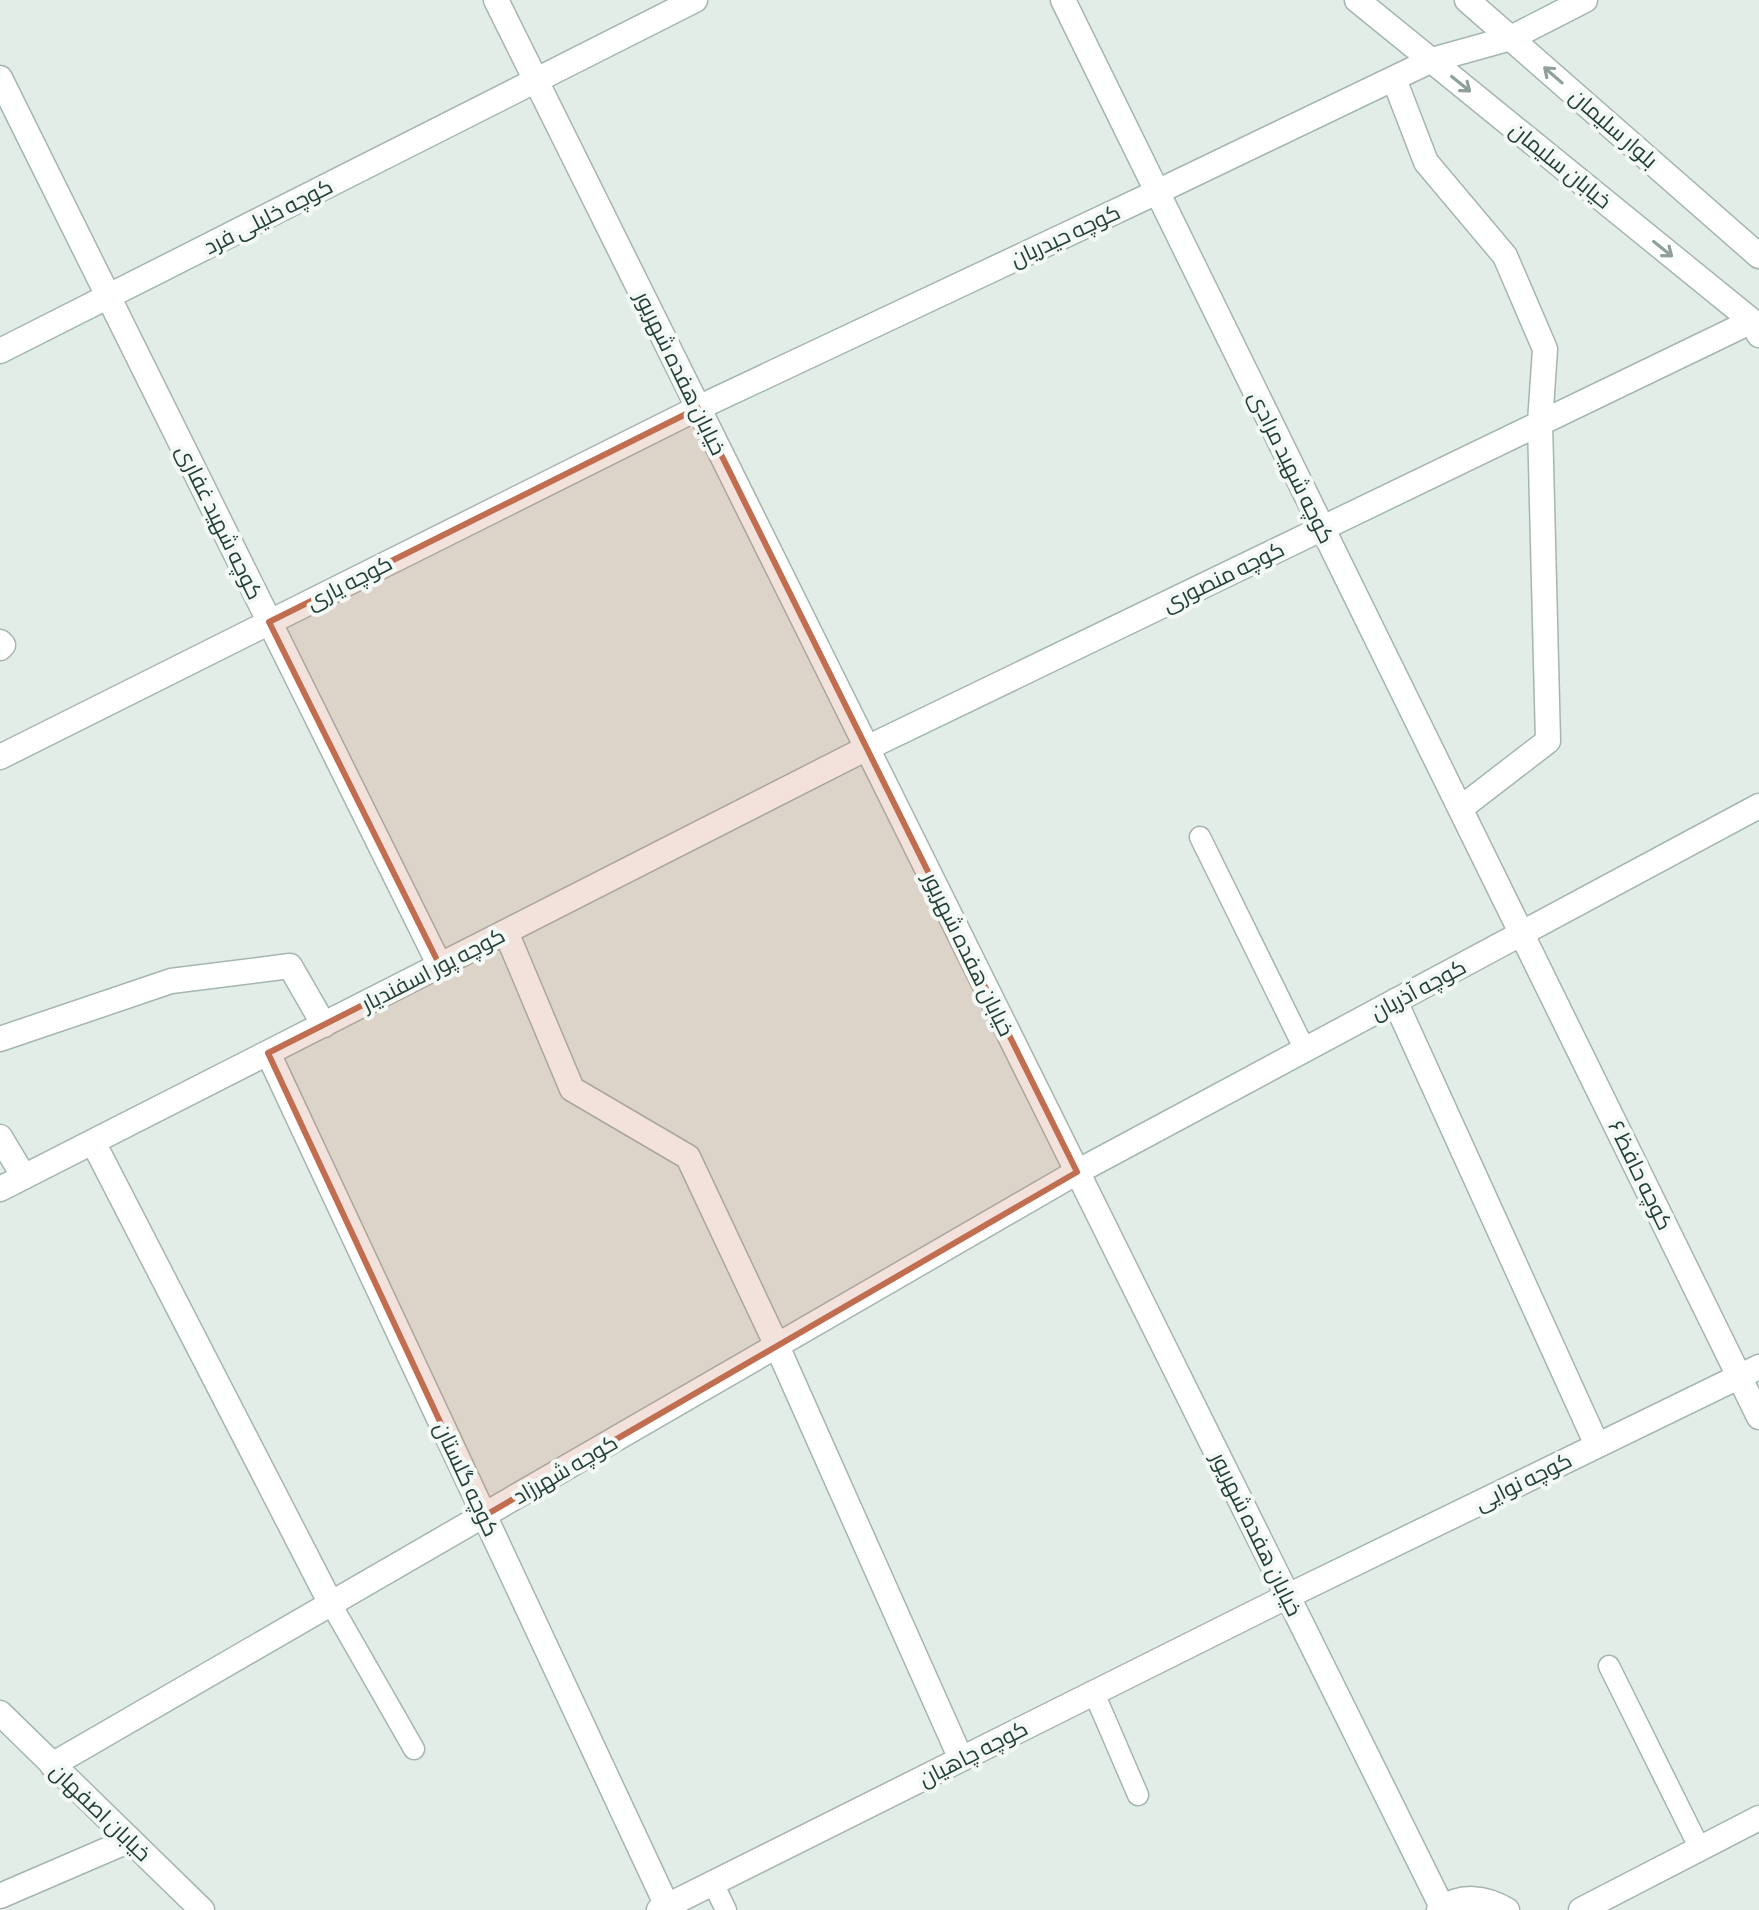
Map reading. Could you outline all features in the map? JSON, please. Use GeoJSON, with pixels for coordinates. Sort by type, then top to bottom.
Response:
{"type":"FeatureCollection","features":[{"type":"Feature","properties":{"kind":"street","name":"خیابان هفده شهریور"},"geometry":{"type":"LineString","coordinates":[[496,0],[1288,1596],[1440,1909]]}},
{"type":"Feature","properties":{"kind":"street","name":"کوچه خلیلی فرد"},"geometry":{"type":"LineString","coordinates":[[0,351],[695,0]]}},
{"type":"Feature","properties":{"kind":"street","name":"کوچه شهید مرادی"},"geometry":{"type":"LineString","coordinates":[[1063,0],[1522,933]]}},
{"type":"Feature","properties":{"kind":"street","name":"خیابان سلیمان"},"geometry":{"type":"LineString","coordinates":[[1357,0],[1755,328]]}},
{"type":"Feature","properties":{"kind":"street","name":"بلوار سلیمان"},"geometry":{"type":"LineString","coordinates":[[1467,0],[1759,256]]}},
{"type":"Feature","properties":{"kind":"street","name":"کوچه حیدریان"},"geometry":{"type":"LineString","coordinates":[[698,408],[1432,60],[1511,38],[1585,0]]}},
{"type":"Feature","properties":{"kind":"street","name":"کوچه شهید غفاری"},"geometry":{"type":"LineString","coordinates":[[0,78],[440,966]]}},
{"type":"Feature","properties":{"kind":"street"},"geometry":{"type":"LineString","coordinates":[[1394,79],[1426,162],[1505,256],[1545,349],[1540,423],[1548,741],[1461,808]]}},
{"type":"Feature","properties":{"kind":"street","name":"کوچه منصوری"},"geometry":{"type":"LineString","coordinates":[[867,748],[1540,423],[1755,328]]}},
{"type":"Feature","properties":{"kind":"street","name":"کوچه یاری"},"geometry":{"type":"LineString","coordinates":[[0,757],[698,408]]}},
{"type":"Feature","properties":{"kind":"street"},"geometry":{"type":"LineString","coordinates":[[0,642],[3,645],[0,648]]}},
{"type":"Feature","properties":{"kind":"street","name":"کوچه پور اسفندیار"},"geometry":{"type":"LineString","coordinates":[[0,1189],[867,748]]}},
{"type":"Feature","properties":{"kind":"street","name":"کوچه آذریان"},"geometry":{"type":"LineString","coordinates":[[1077,1172],[1759,806]]}},
{"type":"Feature","properties":{"kind":"street"},"geometry":{"type":"LineString","coordinates":[[506,932],[572,1089],[688,1157],[777,1346],[961,1759]]}},
{"type":"Feature","properties":{"kind":"street","name":"کوچه حافظ ۶"},"geometry":{"type":"LineString","coordinates":[[1522,933],[1749,1372],[1759,1417]]}},
{"type":"Feature","properties":{"kind":"street"},"geometry":{"type":"LineString","coordinates":[[0,1039],[171,981],[290,966],[324,1025]]}},
{"type":"Feature","properties":{"kind":"street"},"geometry":{"type":"LineString","coordinates":[[1395,1001],[1597,1445]]}},
{"type":"Feature","properties":{"kind":"street","name":"کوچه گلستان"},"geometry":{"type":"LineString","coordinates":[[268,1053],[663,1908]]}},
{"type":"Feature","properties":{"kind":"street"},"geometry":{"type":"LineString","coordinates":[[0,1137],[24,1177]]}},
{"type":"Feature","properties":{"kind":"street"},"geometry":{"type":"LineString","coordinates":[[93,1142],[331,1604]]}},
{"type":"Feature","properties":{"kind":"street","name":"کوچه شهرزاد"},"geometry":{"type":"LineString","coordinates":[[52,1765],[1077,1172]]}},
{"type":"Feature","properties":{"kind":"street","name":"کوچه نوایی"},"geometry":{"type":"LineString","coordinates":[[1288,1596],[1749,1372]]}},
{"type":"Feature","properties":{"kind":"street","name":"کوچه چاهیان"},"geometry":{"type":"LineString","coordinates":[[663,1908],[1288,1596]]}},
{"type":"Feature","properties":{"kind":"street","name":"خیابان اصفهان"},"geometry":{"type":"LineString","coordinates":[[0,1713],[202,1910]]}},
{"type":"Feature","properties":{"kind":"street"},"geometry":{"type":"LineString","coordinates":[[1581,1910],[1759,1818]]}},
{"type":"Feature","properties":{"kind":"street"},"geometry":{"type":"LineString","coordinates":[[0,1896],[130,1840]]}},
{"type":"Feature","properties":{"kind":"street"},"geometry":{"type":"LineString","coordinates":[[1440,1909],[1458,1900],[1475,1898],[1492,1901],[1507,1910]]}},
{"type":"Feature","properties":{"kind":"lane"},"geometry":{"type":"LineString","coordinates":[[1200,837],[1305,1050]]}},
{"type":"Feature","properties":{"kind":"lane"},"geometry":{"type":"LineString","coordinates":[[331,1604],[414,1749]]}},
{"type":"Feature","properties":{"kind":"lane"},"geometry":{"type":"LineString","coordinates":[[1609,1666],[1700,1849]]}},
{"type":"Feature","properties":{"kind":"lane"},"geometry":{"type":"LineString","coordinates":[[1094,1693],[1138,1795]]}},
{"type":"Feature","properties":{"kind":"lane"},"geometry":{"type":"LineString","coordinates":[[713,1883],[726,1910]]}},
{"type":"Feature","properties":{"kind":"highlighted area"},"geometry":{"type":"Polygon","coordinates":[[[698,408],[1077,1172],[484,1516],[268,1053],[440,966],[269,622],[698,408]]]}}]}
